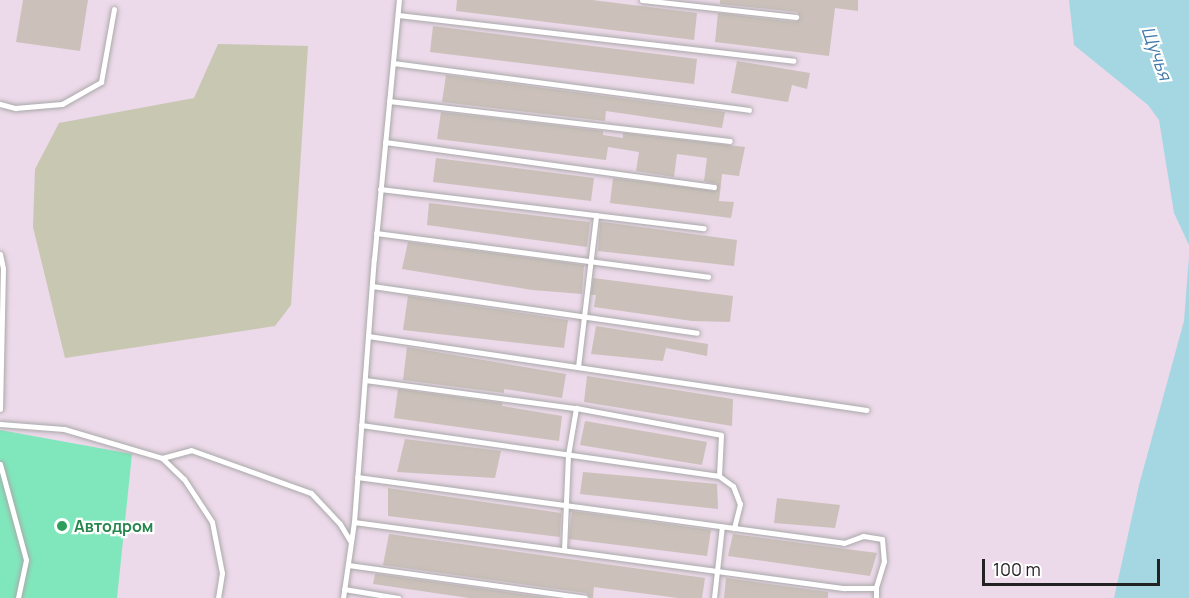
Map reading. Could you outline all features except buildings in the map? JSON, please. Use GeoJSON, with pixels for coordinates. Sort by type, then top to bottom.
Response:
{"type":"FeatureCollection","features":[{"type":"Feature","properties":{"kind":"lane"},"geometry":{"type":"LineString","coordinates":[[343,598],[354,522],[376,233],[399,0]]}},
{"type":"Feature","properties":{"kind":"lane"},"geometry":{"type":"LineString","coordinates":[[642,0],[796,17]]}},
{"type":"Feature","properties":{"kind":"lane"},"geometry":{"type":"LineString","coordinates":[[0,104],[15,108],[62,104],[101,82],[114,9]]}},
{"type":"Feature","properties":{"kind":"lane"},"geometry":{"type":"LineString","coordinates":[[398,15],[793,61]]}},
{"type":"Feature","properties":{"kind":"lane"},"geometry":{"type":"LineString","coordinates":[[393,63],[749,110]]}},
{"type":"Feature","properties":{"kind":"lane"},"geometry":{"type":"LineString","coordinates":[[389,101],[730,141]]}},
{"type":"Feature","properties":{"kind":"lane"},"geometry":{"type":"LineString","coordinates":[[385,142],[714,186]]}},
{"type":"Feature","properties":{"kind":"lane"},"geometry":{"type":"LineString","coordinates":[[381,189],[704,228]]}},
{"type":"Feature","properties":{"kind":"lane"},"geometry":{"type":"LineString","coordinates":[[578,367],[596,215]]}},
{"type":"Feature","properties":{"kind":"lane"},"geometry":{"type":"LineString","coordinates":[[376,233],[708,277]]}},
{"type":"Feature","properties":{"kind":"lane"},"geometry":{"type":"LineString","coordinates":[[0,254],[3,268],[0,409]]}},
{"type":"Feature","properties":{"kind":"lane"},"geometry":{"type":"LineString","coordinates":[[372,285],[697,333]]}},
{"type":"Feature","properties":{"kind":"lane"},"geometry":{"type":"LineString","coordinates":[[368,336],[867,410]]}},
{"type":"Feature","properties":{"kind":"lane"},"geometry":{"type":"LineString","coordinates":[[364,380],[576,408],[721,435],[720,476]]}},
{"type":"Feature","properties":{"kind":"lane"},"geometry":{"type":"LineString","coordinates":[[564,550],[568,455],[576,408]]}},
{"type":"Feature","properties":{"kind":"lane"},"geometry":{"type":"LineString","coordinates":[[0,424],[64,429],[162,458],[184,479],[212,522],[222,573],[218,598]]}},
{"type":"Feature","properties":{"kind":"lane"},"geometry":{"type":"LineString","coordinates":[[361,425],[720,476],[733,486],[740,504],[734,528]]}},
{"type":"Feature","properties":{"kind":"lane"},"geometry":{"type":"LineString","coordinates":[[162,458],[191,450],[311,493],[340,524],[351,542]]}},
{"type":"Feature","properties":{"kind":"lane"},"geometry":{"type":"LineString","coordinates":[[0,464],[26,560],[18,598]]}},
{"type":"Feature","properties":{"kind":"lane"},"geometry":{"type":"LineString","coordinates":[[357,477],[844,543],[863,536],[882,539],[884,561],[876,588],[876,598]]}},
{"type":"Feature","properties":{"kind":"lane"},"geometry":{"type":"LineString","coordinates":[[354,522],[845,588],[876,588]]}},
{"type":"Feature","properties":{"kind":"lane"},"geometry":{"type":"LineString","coordinates":[[714,598],[715,571],[722,526]]}},
{"type":"Feature","properties":{"kind":"lane"},"geometry":{"type":"LineString","coordinates":[[348,565],[585,598]]}},
{"type":"Feature","properties":{"kind":"lane"},"geometry":{"type":"LineString","coordinates":[[344,589],[398,598]]}},
{"type":"Feature","properties":{"kind":"shaded area"},"geometry":{"type":"Polygon","coordinates":[[[0,0],[1189,0],[1189,598],[0,598],[0,0]]]}},
{"type":"Feature","properties":{"kind":"shaded area"},"geometry":{"type":"Polygon","coordinates":[[[218,44],[308,46],[291,305],[275,326],[65,358],[33,227],[35,169],[59,123],[194,98],[218,44]]]}},
{"type":"Feature","properties":{"kind":"green space","name":"Автодром"},"geometry":{"type":"Polygon","coordinates":[[[0,430],[132,454],[117,598],[0,598],[0,430]]]}},
{"type":"Feature","properties":{"kind":"water","name":"Щучья"},"geometry":{"type":"Polygon","coordinates":[[[1069,0],[1189,0],[1189,245],[1174,213],[1159,120],[1148,105],[1074,45],[1069,0]]]}},
{"type":"Feature","properties":{"kind":"water"},"geometry":{"type":"Polygon","coordinates":[[[1189,257],[1189,598],[1114,598],[1139,485],[1184,321],[1189,257]]]}},
{"type":"Feature","properties":{"kind":"place","name":"Автодром"},"geometry":{"type":"Point","coordinates":[62,526]}}]}
